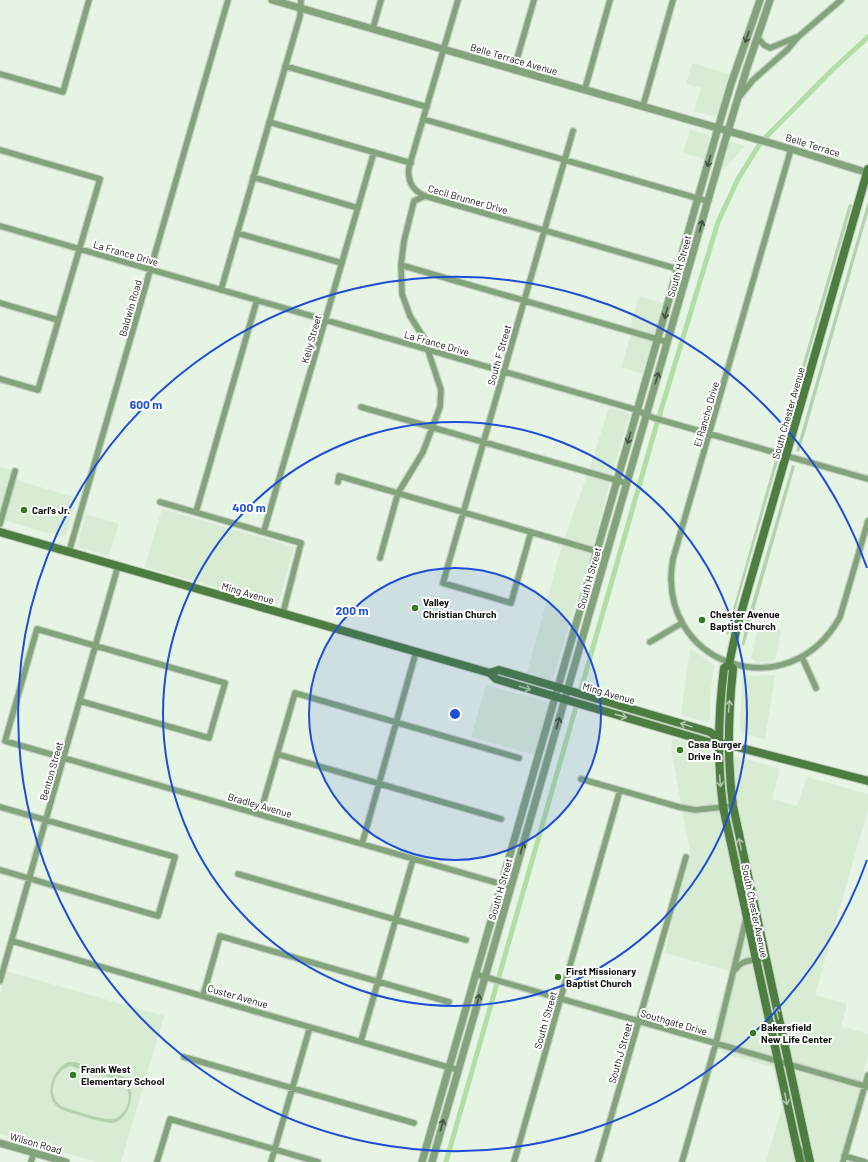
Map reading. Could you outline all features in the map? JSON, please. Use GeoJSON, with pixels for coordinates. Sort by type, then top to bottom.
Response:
{"type":"FeatureCollection","features":[{"type":"Feature","properties":{"kind":"main road","name":"South Chester Avenue"},"geometry":{"type":"LineString","coordinates":[[810,1162],[733,806],[728,745],[733,669],[730,664],[737,627],[868,171]]}},
{"type":"Feature","properties":{"kind":"main road","name":"Ming Avenue"},"geometry":{"type":"LineString","coordinates":[[0,532],[490,673],[496,679],[712,744],[718,742],[868,781]]}},
{"type":"Feature","properties":{"kind":"main road","name":"South Chester Avenue"},"geometry":{"type":"LineString","coordinates":[[730,664],[724,668],[720,700],[718,742],[720,784],[723,807],[800,1162]]}},
{"type":"Feature","properties":{"kind":"main road","name":"Ming Avenue"},"geometry":{"type":"LineString","coordinates":[[490,673],[499,670],[710,732],[715,736],[718,742]]}},
{"type":"Feature","properties":{"kind":"street"},"geometry":{"type":"LineString","coordinates":[[0,74],[63,92],[89,0]]}},
{"type":"Feature","properties":{"kind":"street","name":"Baldwin Road"},"geometry":{"type":"LineString","coordinates":[[68,552],[228,0]]}},
{"type":"Feature","properties":{"kind":"street","name":"Belle Terrace Avenue"},"geometry":{"type":"LineString","coordinates":[[272,0],[751,138]]}},
{"type":"Feature","properties":{"kind":"street"},"geometry":{"type":"LineString","coordinates":[[221,290],[300,16],[301,0]]}},
{"type":"Feature","properties":{"kind":"street"},"geometry":{"type":"LineString","coordinates":[[373,28],[381,0]]}},
{"type":"Feature","properties":{"kind":"street"},"geometry":{"type":"LineString","coordinates":[[269,122],[411,162],[458,0]]}},
{"type":"Feature","properties":{"kind":"street"},"geometry":{"type":"LineString","coordinates":[[514,69],[534,0]]}},
{"type":"Feature","properties":{"kind":"street"},"geometry":{"type":"LineString","coordinates":[[584,90],[610,0]]}},
{"type":"Feature","properties":{"kind":"street"},"geometry":{"type":"LineString","coordinates":[[642,106],[673,0]]}},
{"type":"Feature","properties":{"kind":"street","name":"South H Street"},"geometry":{"type":"LineString","coordinates":[[422,1162],[718,128],[731,84],[760,0]]}},
{"type":"Feature","properties":{"kind":"street","name":"South H Street"},"geometry":{"type":"LineString","coordinates":[[432,1162],[510,887],[567,701],[587,621],[688,272],[707,201],[737,100],[770,0]]}},
{"type":"Feature","properties":{"kind":"street"},"geometry":{"type":"LineString","coordinates":[[737,100],[753,80],[798,37],[841,0]]}},
{"type":"Feature","properties":{"kind":"street"},"geometry":{"type":"LineString","coordinates":[[758,38],[764,45],[770,48],[798,37]]}},
{"type":"Feature","properties":{"kind":"street"},"geometry":{"type":"LineString","coordinates":[[285,66],[427,107]]}},
{"type":"Feature","properties":{"kind":"street"},"geometry":{"type":"LineString","coordinates":[[423,119],[707,201]]}},
{"type":"Feature","properties":{"kind":"street","name":"South F Street"},"geometry":{"type":"LineString","coordinates":[[532,532],[511,603],[443,583],[573,131]]}},
{"type":"Feature","properties":{"kind":"street","name":"Belle Terrace"},"geometry":{"type":"LineString","coordinates":[[751,138],[868,171]]}},
{"type":"Feature","properties":{"kind":"street","name":"El Rancho Drive"},"geometry":{"type":"LineString","coordinates":[[791,149],[672,568],[671,579],[673,599],[682,623],[710,653],[730,664],[767,668],[786,664],[802,657],[822,642],[840,617],[868,521]]}},
{"type":"Feature","properties":{"kind":"street"},"geometry":{"type":"LineString","coordinates":[[0,150],[100,179],[38,390],[0,379]]}},
{"type":"Feature","properties":{"kind":"street","name":"Kelly Street"},"geometry":{"type":"LineString","coordinates":[[264,532],[374,152]]}},
{"type":"Feature","properties":{"kind":"street","name":"Cecil Brunner Drive"},"geometry":{"type":"LineString","coordinates":[[411,162],[408,171],[410,183],[416,192],[425,196],[688,272]]}},
{"type":"Feature","properties":{"kind":"street"},"geometry":{"type":"LineString","coordinates":[[253,177],[358,208]]}},
{"type":"Feature","properties":{"kind":"street"},"geometry":{"type":"LineString","coordinates":[[380,558],[398,493],[423,452],[440,407],[441,390],[424,338],[410,316],[402,294],[401,265],[404,241],[414,201],[425,196]]}},
{"type":"Feature","properties":{"kind":"street","name":"La France Drive"},"geometry":{"type":"LineString","coordinates":[[0,226],[637,410],[654,418],[868,479]]}},
{"type":"Feature","properties":{"kind":"street"},"geometry":{"type":"LineString","coordinates":[[237,233],[342,263]]}},
{"type":"Feature","properties":{"kind":"street"},"geometry":{"type":"LineString","coordinates":[[401,265],[667,342]]}},
{"type":"Feature","properties":{"kind":"street"},"geometry":{"type":"LineString","coordinates":[[196,512],[257,300]]}},
{"type":"Feature","properties":{"kind":"street"},"geometry":{"type":"LineString","coordinates":[[0,303],[58,320]]}},
{"type":"Feature","properties":{"kind":"street"},"geometry":{"type":"LineString","coordinates":[[361,407],[626,483]]}},
{"type":"Feature","properties":{"kind":"street"},"geometry":{"type":"LineString","coordinates":[[0,524],[15,471]]}},
{"type":"Feature","properties":{"kind":"street"},"geometry":{"type":"LineString","coordinates":[[338,482],[339,476],[606,554]]}},
{"type":"Feature","properties":{"kind":"street"},"geometry":{"type":"LineString","coordinates":[[160,502],[302,543],[283,613]]}},
{"type":"Feature","properties":{"kind":"street","name":"Benton Street"},"geometry":{"type":"LineString","coordinates":[[0,981],[118,566]]}},
{"type":"Feature","properties":{"kind":"street"},"geometry":{"type":"LineString","coordinates":[[587,586],[590,595],[587,621]]}},
{"type":"Feature","properties":{"kind":"street"},"geometry":{"type":"LineString","coordinates":[[650,642],[682,623]]}},
{"type":"Feature","properties":{"kind":"street","name":"Bradley Avenue"},"geometry":{"type":"LineString","coordinates":[[96,646],[37,629],[5,741],[510,887]]}},
{"type":"Feature","properties":{"kind":"street"},"geometry":{"type":"LineString","coordinates":[[80,701],[209,738],[225,683],[96,646]]}},
{"type":"Feature","properties":{"kind":"street"},"geometry":{"type":"LineString","coordinates":[[362,844],[416,652]]}},
{"type":"Feature","properties":{"kind":"street"},"geometry":{"type":"LineString","coordinates":[[802,657],[816,688]]}},
{"type":"Feature","properties":{"kind":"street"},"geometry":{"type":"LineString","coordinates":[[260,814],[295,693],[519,758]]}},
{"type":"Feature","properties":{"kind":"street"},"geometry":{"type":"LineString","coordinates":[[277,754],[501,819]]}},
{"type":"Feature","properties":{"kind":"street"},"geometry":{"type":"LineString","coordinates":[[581,779],[679,807],[695,810],[733,806]]}},
{"type":"Feature","properties":{"kind":"street","name":"South I Street"},"geometry":{"type":"LineString","coordinates":[[514,1162],[620,790]]}},
{"type":"Feature","properties":{"kind":"street"},"geometry":{"type":"LineString","coordinates":[[0,807],[175,857],[158,916],[0,870]]}},
{"type":"Feature","properties":{"kind":"street","name":"South J Street"},"geometry":{"type":"LineString","coordinates":[[598,1162],[686,857]]}},
{"type":"Feature","properties":{"kind":"street"},"geometry":{"type":"LineString","coordinates":[[361,1041],[414,859]]}},
{"type":"Feature","properties":{"kind":"street"},"geometry":{"type":"LineString","coordinates":[[238,874],[466,940]]}},
{"type":"Feature","properties":{"kind":"street"},"geometry":{"type":"LineString","coordinates":[[682,1162],[716,1043],[746,917]]}},
{"type":"Feature","properties":{"kind":"street"},"geometry":{"type":"LineString","coordinates":[[203,996],[220,936],[449,1002]]}},
{"type":"Feature","properties":{"kind":"street","name":"Custer Avenue"},"geometry":{"type":"LineString","coordinates":[[12,941],[458,1070]]}},
{"type":"Feature","properties":{"kind":"street"},"geometry":{"type":"LineString","coordinates":[[733,974],[738,965],[744,961],[766,959]]}},
{"type":"Feature","properties":{"kind":"street","name":"Southgate Drive"},"geometry":{"type":"LineString","coordinates":[[475,974],[866,1086]]}},
{"type":"Feature","properties":{"kind":"street"},"geometry":{"type":"LineString","coordinates":[[271,1162],[310,1026]]}},
{"type":"Feature","properties":{"kind":"street"},"geometry":{"type":"LineString","coordinates":[[184,1057],[414,1123]]}},
{"type":"Feature","properties":{"kind":"street"},"geometry":{"type":"LineString","coordinates":[[865,1162],[844,1159],[868,1075]]}},
{"type":"Feature","properties":{"kind":"street"},"geometry":{"type":"LineString","coordinates":[[157,1162],[170,1119],[318,1162]]}},
{"type":"Feature","properties":{"kind":"street","name":"Wilson Road"},"geometry":{"type":"LineString","coordinates":[[0,1143],[66,1162]]}},
{"type":"Feature","properties":{"kind":"street"},"geometry":{"type":"LineString","coordinates":[[796,1145],[802,1153],[805,1162]]}},
{"type":"Feature","properties":{"kind":"street"},"geometry":{"type":"LineString","coordinates":[[31,1162],[34,1153]]}},
{"type":"Feature","properties":{"kind":"shaded area"},"geometry":{"type":"Polygon","coordinates":[[[692,63],[729,74],[716,116],[694,111],[701,88],[686,84],[692,63]]]}},
{"type":"Feature","properties":{"kind":"shaded area"},"geometry":{"type":"Polygon","coordinates":[[[690,130],[708,135],[710,138],[705,159],[683,153],[690,130]]]}},
{"type":"Feature","properties":{"kind":"shaded area"},"geometry":{"type":"Polygon","coordinates":[[[731,142],[745,146],[719,175],[727,144],[731,142]]]}},
{"type":"Feature","properties":{"kind":"shaded area"},"geometry":{"type":"Polygon","coordinates":[[[868,201],[868,213],[804,436],[798,452],[796,451],[868,201]]]}},
{"type":"Feature","properties":{"kind":"shaded area"},"geometry":{"type":"Polygon","coordinates":[[[849,204],[852,205],[781,447],[779,446],[849,204]]]}},
{"type":"Feature","properties":{"kind":"shaded area"},"geometry":{"type":"Polygon","coordinates":[[[639,296],[663,303],[643,374],[621,367],[630,338],[631,325],[639,296]]]}},
{"type":"Feature","properties":{"kind":"shaded area"},"geometry":{"type":"Polygon","coordinates":[[[609,407],[630,414],[611,477],[592,551],[553,678],[551,680],[527,673],[562,545],[589,471],[609,407]]]}},
{"type":"Feature","properties":{"kind":"shaded area"},"geometry":{"type":"Polygon","coordinates":[[[775,460],[778,461],[728,635],[726,634],[775,460]]]}},
{"type":"Feature","properties":{"kind":"shaded area"},"geometry":{"type":"Polygon","coordinates":[[[792,465],[795,466],[744,646],[742,645],[745,627],[792,465]]]}},
{"type":"Feature","properties":{"kind":"shaded area"},"geometry":{"type":"Polygon","coordinates":[[[0,467],[15,471],[13,479],[77,498],[66,535],[62,537],[0,519],[0,467]]]}},
{"type":"Feature","properties":{"kind":"shaded area"},"geometry":{"type":"Polygon","coordinates":[[[162,509],[294,547],[278,605],[145,567],[162,509]]]}},
{"type":"Feature","properties":{"kind":"shaded area"},"geometry":{"type":"Polygon","coordinates":[[[86,514],[119,524],[109,556],[77,547],[86,514]]]}},
{"type":"Feature","properties":{"kind":"shaded area"},"geometry":{"type":"Polygon","coordinates":[[[759,624],[781,630],[776,658],[773,662],[757,663],[751,658],[759,624]]]}},
{"type":"Feature","properties":{"kind":"shaded area"},"geometry":{"type":"Polygon","coordinates":[[[690,648],[714,666],[710,696],[710,719],[707,722],[681,715],[690,648]]]}},
{"type":"Feature","properties":{"kind":"shaded area"},"geometry":{"type":"Polygon","coordinates":[[[745,675],[775,675],[765,739],[742,732],[740,730],[742,678],[745,675]]]}},
{"type":"Feature","properties":{"kind":"shaded area"},"geometry":{"type":"Polygon","coordinates":[[[486,685],[549,702],[534,755],[471,737],[486,685]]]}},
{"type":"Feature","properties":{"kind":"shaded area"},"geometry":{"type":"Polygon","coordinates":[[[673,738],[780,769],[772,799],[797,806],[807,777],[868,794],[868,809],[815,995],[847,1004],[841,1026],[868,1034],[868,1054],[842,1162],[766,1162],[782,1107],[773,1067],[722,1053],[715,1022],[730,971],[665,953],[676,904],[691,858],[672,754],[671,746],[673,738]]]}},
{"type":"Feature","properties":{"kind":"shaded area","name":"Frank West Elementary School"},"geometry":{"type":"Polygon","coordinates":[[[6,971],[164,1016],[121,1162],[97,1162],[0,1134],[0,993],[6,971]]]}},
{"type":"Feature","properties":{"kind":"shaded area"},"geometry":{"type":"Polygon","coordinates":[[[68,1062],[75,1062],[124,1077],[130,1086],[131,1100],[124,1116],[118,1121],[108,1123],[63,1110],[56,1106],[52,1100],[51,1086],[53,1079],[62,1066],[68,1062]],[[70,1066],[59,1073],[53,1085],[54,1097],[57,1103],[63,1107],[101,1118],[114,1119],[122,1114],[128,1103],[128,1091],[122,1081],[70,1066]]]}},
{"type":"Feature","properties":{"kind":"waterway"},"geometry":{"type":"LineString","coordinates":[[446,1162],[655,430],[718,222],[738,179],[761,142],[831,71],[868,37]]}},
{"type":"Feature","properties":{"kind":"place","name":"Carl's Jr."},"geometry":{"type":"Point","coordinates":[24,510]}},
{"type":"Feature","properties":{"kind":"place","name":"Valley Christian Church"},"geometry":{"type":"Point","coordinates":[415,608]}},
{"type":"Feature","properties":{"kind":"place","name":"Chester Avenue Baptist Church"},"geometry":{"type":"Point","coordinates":[702,620]}},
{"type":"Feature","properties":{"kind":"place","name":"Casa Burger Drive In"},"geometry":{"type":"Point","coordinates":[680,750]}},
{"type":"Feature","properties":{"kind":"place","name":"First Missionary Baptist Church"},"geometry":{"type":"Point","coordinates":[558,977]}},
{"type":"Feature","properties":{"kind":"place","name":"Bakersfield New Life Center"},"geometry":{"type":"Point","coordinates":[753,1033]}},
{"type":"Feature","properties":{"kind":"place","name":"Frank West Elementary School"},"geometry":{"type":"Point","coordinates":[73,1075]}}]}
